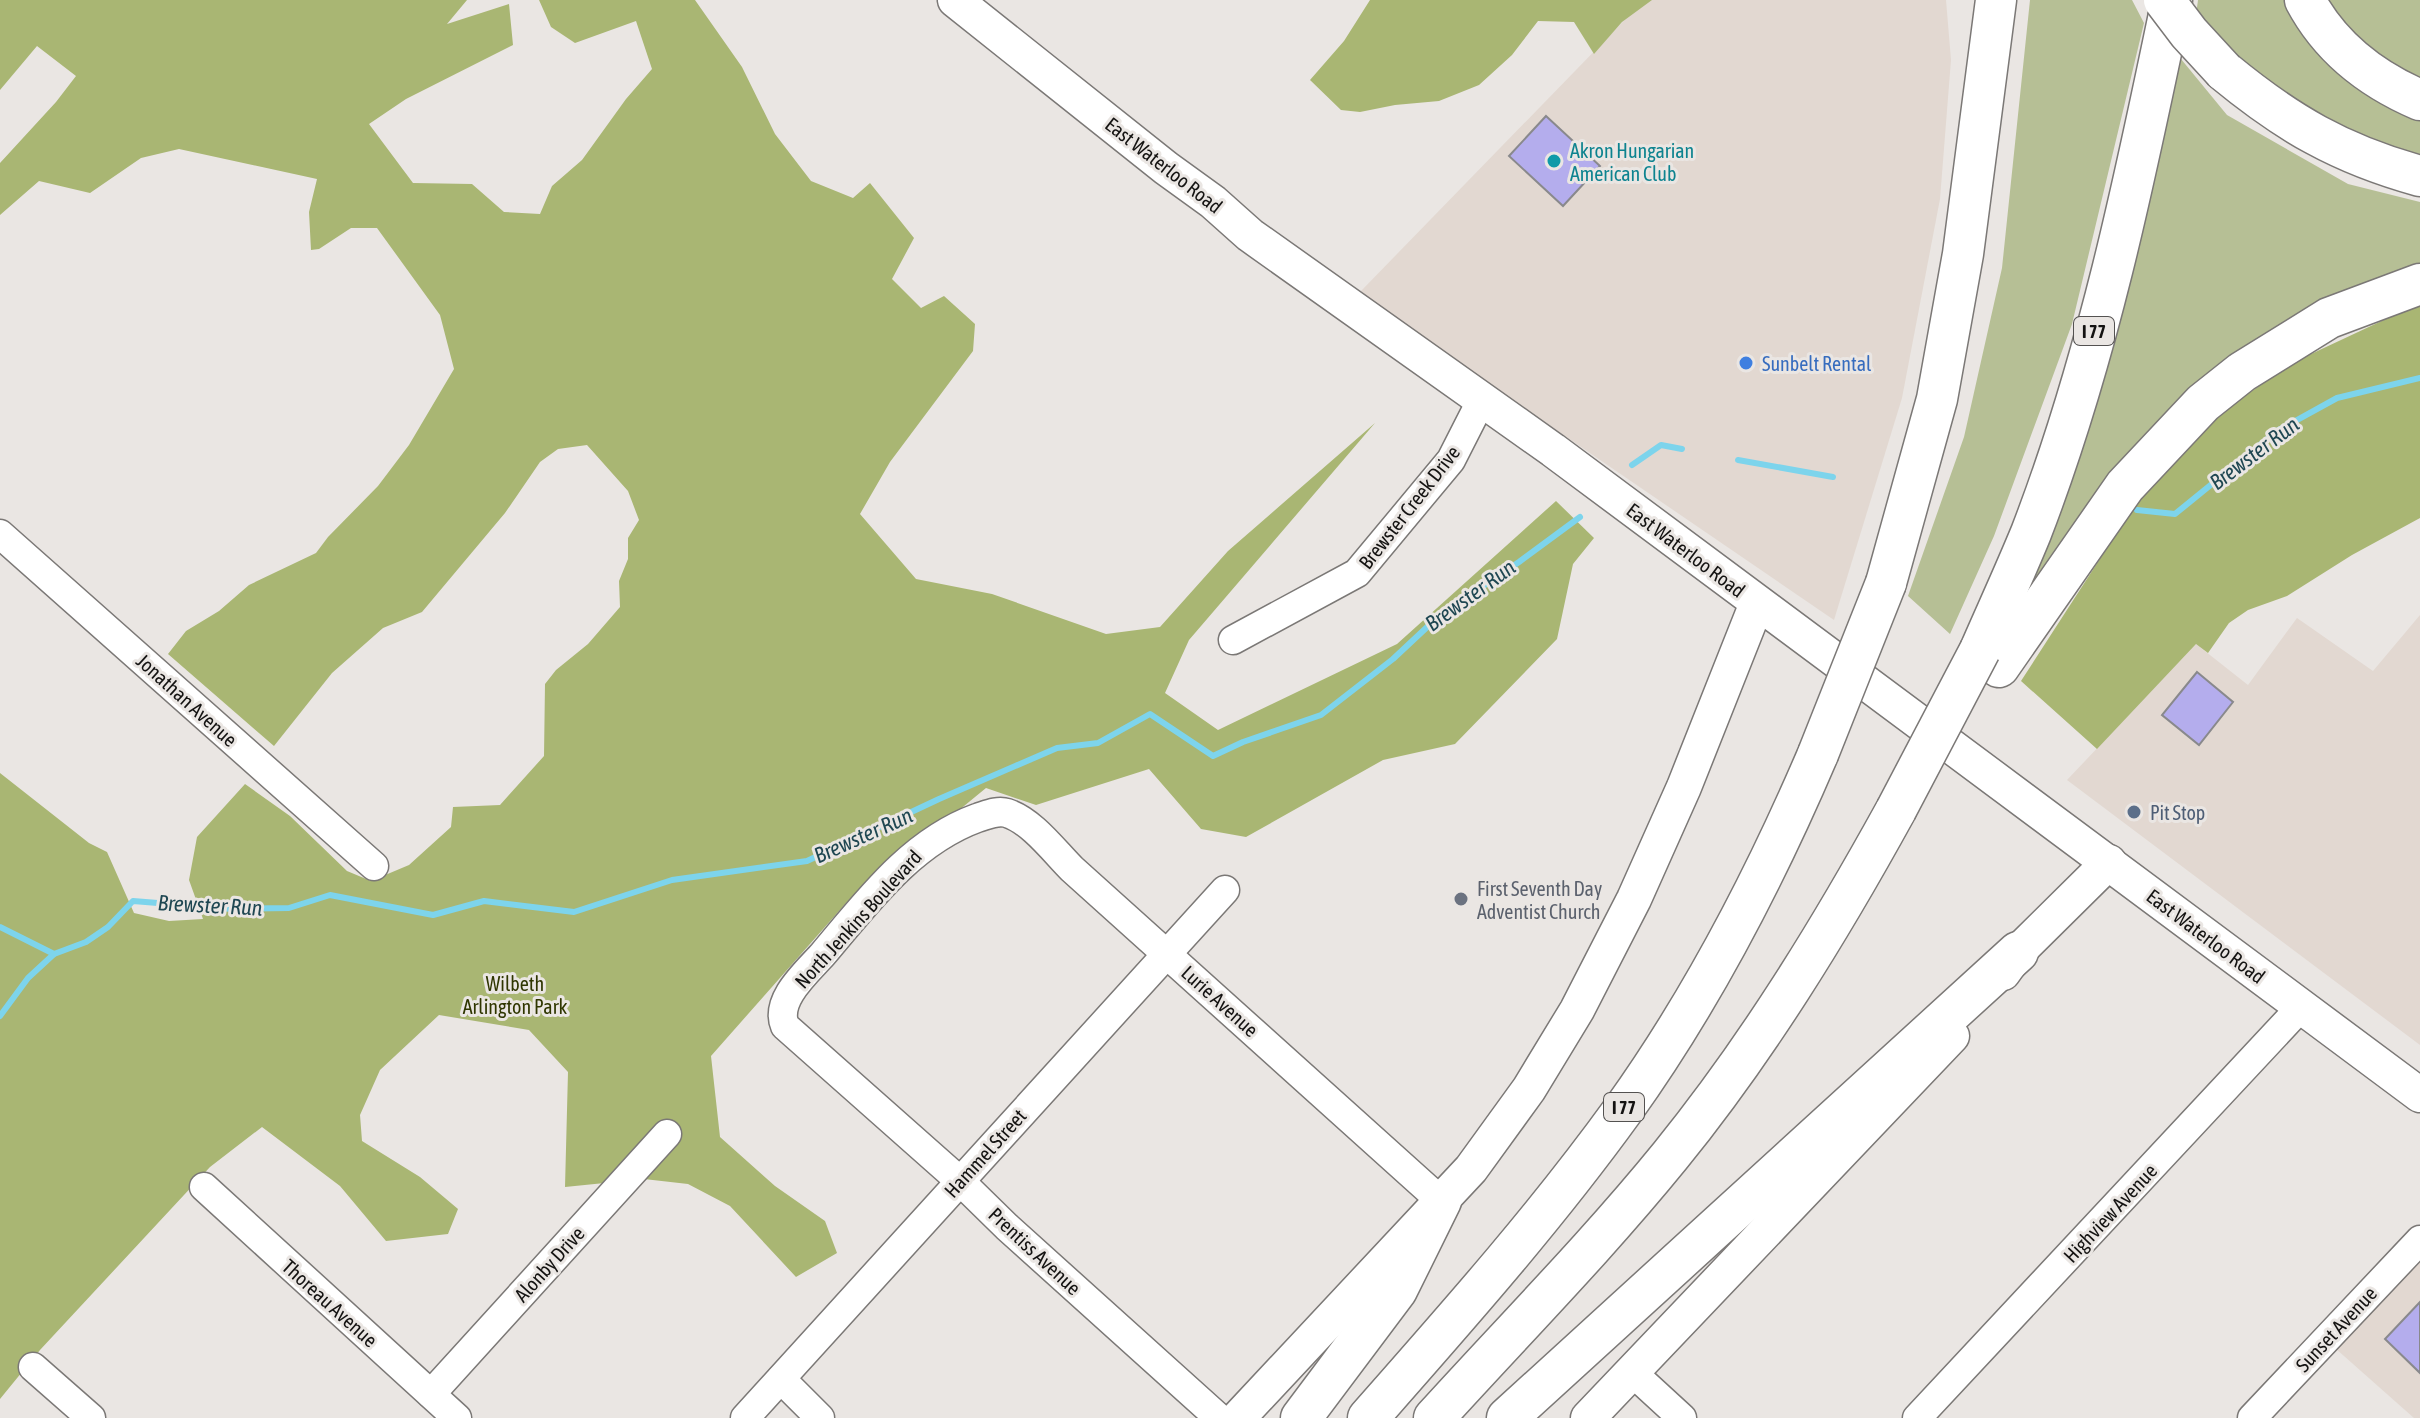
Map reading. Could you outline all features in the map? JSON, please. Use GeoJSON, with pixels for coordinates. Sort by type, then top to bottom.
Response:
{"type":"FeatureCollection","features":[{"type":"Feature","properties":{"kind":"highway"},"geometry":{"type":"LineString","coordinates":[[1968,0],[1983,111]]}},
{"type":"Feature","properties":{"kind":"highway","name":"I 77"},"geometry":{"type":"LineString","coordinates":[[1368,1418],[1506,1261],[1631,1098],[1670,1041],[1740,919],[1797,805],[1886,583],[1937,399],[1963,254],[1996,0]]}},
{"type":"Feature","properties":{"kind":"highway"},"geometry":{"type":"LineString","coordinates":[[2164,0],[2224,71],[2290,122],[2331,145],[2420,176]]}},
{"type":"Feature","properties":{"kind":"highway","name":"I 77"},"geometry":{"type":"LineString","coordinates":[[1989,658],[2082,377],[2120,235],[2172,0]]}},
{"type":"Feature","properties":{"kind":"highway"},"geometry":{"type":"LineString","coordinates":[[2305,0],[2343,52],[2374,76],[2420,100]]}},
{"type":"Feature","properties":{"kind":"highway"},"geometry":{"type":"LineString","coordinates":[[1434,1418],[1610,1227],[1671,1154],[1737,1066],[1901,814],[1989,658],[2125,486],[2203,403],[2242,372],[2329,318],[2420,284]]}},
{"type":"Feature","properties":{"kind":"highway"},"geometry":{"type":"LineString","coordinates":[[1507,1418],[2018,952]]}},
{"type":"Feature","properties":{"kind":"highway"},"geometry":{"type":"LineString","coordinates":[[1301,1418],[1397,1290],[1441,1201]]}},
{"type":"Feature","properties":{"kind":"main road","name":"East Waterloo Road"},"geometry":{"type":"LineString","coordinates":[[955,0],[1213,202],[1250,235],[1563,457],[2420,1095]]}},
{"type":"Feature","properties":{"kind":"main road"},"geometry":{"type":"LineString","coordinates":[[1238,1418],[1471,1169],[1503,1128],[1577,1010],[1634,899],[1684,787],[1757,603]]}},
{"type":"Feature","properties":{"kind":"main road"},"geometry":{"type":"LineString","coordinates":[[1588,1418],[1977,1009],[2018,952],[2109,862]]}},
{"type":"Feature","properties":{"kind":"street","name":"Brewster Creek Drive"},"geometry":{"type":"LineString","coordinates":[[1233,640],[1357,573],[1451,460],[1481,401]]}},
{"type":"Feature","properties":{"kind":"street","name":"Jonathan Avenue"},"geometry":{"type":"LineString","coordinates":[[0,534],[374,866]]}},
{"type":"Feature","properties":{"kind":"street","name":"Lurie Avenue"},"geometry":{"type":"LineString","coordinates":[[993,813],[1008,814],[1034,831],[1072,869],[1441,1201]]}},
{"type":"Feature","properties":{"kind":"street","name":"North Jenkins Boulevard"},"geometry":{"type":"LineString","coordinates":[[782,1019],[787,998],[794,988],[895,873],[956,826],[993,813]]}},
{"type":"Feature","properties":{"kind":"street","name":"Hammel Street"},"geometry":{"type":"LineString","coordinates":[[745,1418],[1225,890]]}},
{"type":"Feature","properties":{"kind":"street","name":"Highview Avenue"},"geometry":{"type":"LineString","coordinates":[[1917,1418],[2301,1007]]}},
{"type":"Feature","properties":{"kind":"street","name":"Prentiss Avenue"},"geometry":{"type":"LineString","coordinates":[[782,1019],[785,1026],[1219,1418]]}},
{"type":"Feature","properties":{"kind":"street","name":"Alonby Drive"},"geometry":{"type":"LineString","coordinates":[[431,1394],[667,1134]]}},
{"type":"Feature","properties":{"kind":"street","name":"Thoreau Avenue"},"geometry":{"type":"LineString","coordinates":[[204,1187],[457,1418]]}},
{"type":"Feature","properties":{"kind":"street","name":"Sunset Avenue"},"geometry":{"type":"LineString","coordinates":[[2252,1418],[2420,1240]]}},
{"type":"Feature","properties":{"kind":"street"},"geometry":{"type":"LineString","coordinates":[[33,1367],[91,1418]]}},
{"type":"Feature","properties":{"kind":"street"},"geometry":{"type":"LineString","coordinates":[[1633,1373],[1682,1418]]}},
{"type":"Feature","properties":{"kind":"street"},"geometry":{"type":"LineString","coordinates":[[781,1379],[820,1418]]}},
{"type":"Feature","properties":{"kind":"shaded area"},"geometry":{"type":"Polygon","coordinates":[[[1644,0],[1946,0],[1951,60],[1940,199],[1902,398],[1834,620],[1394,319],[1361,291],[1644,0]]]}},
{"type":"Feature","properties":{"kind":"shaded area"},"geometry":{"type":"Polygon","coordinates":[[[2420,615],[2420,1045],[2067,780],[2196,644],[2248,685],[2297,618],[2373,671],[2420,615]]]}},
{"type":"Feature","properties":{"kind":"shaded area"},"geometry":{"type":"Polygon","coordinates":[[[2420,1260],[2420,1418],[2414,1418],[2335,1348],[2420,1260]]]}},
{"type":"Feature","properties":{"kind":"green space","name":"Wilbeth Arlington Park"},"geometry":{"type":"Polygon","coordinates":[[[0,0],[467,0],[447,24],[509,4],[513,45],[406,99],[369,124],[413,183],[472,184],[504,212],[540,214],[552,186],[582,160],[652,69],[636,21],[575,43],[551,27],[539,0],[695,0],[742,67],[775,134],[811,181],[853,198],[870,183],[914,238],[892,279],[921,308],[944,296],[975,324],[973,351],[890,462],[860,514],[916,579],[992,594],[1106,634],[1160,627],[1228,551],[1375,423],[1189,640],[1165,693],[1218,730],[1397,644],[1556,501],[1594,538],[1573,564],[1557,639],[1455,744],[1383,760],[1246,837],[1201,829],[1149,769],[1036,805],[986,788],[847,902],[711,1056],[720,1137],[775,1186],[825,1221],[837,1253],[796,1277],[730,1206],[688,1184],[644,1179],[565,1187],[568,1072],[529,1030],[439,1015],[380,1070],[360,1115],[362,1141],[420,1177],[458,1209],[448,1234],[386,1241],[340,1186],[262,1127],[210,1167],[40,1350],[0,1399],[0,773],[89,843],[107,852],[134,913],[169,921],[203,919],[189,880],[197,837],[245,784],[290,816],[347,871],[371,881],[409,865],[451,827],[453,807],[500,805],[544,756],[545,684],[556,670],[588,644],[620,607],[619,581],[628,559],[628,538],[639,520],[628,491],[587,445],[558,449],[540,462],[505,513],[422,612],[383,628],[332,673],[274,746],[168,654],[186,631],[219,611],[249,585],[316,553],[378,486],[409,445],[454,369],[440,315],[377,228],[351,228],[319,249],[311,250],[309,212],[317,179],[179,149],[141,158],[90,193],[39,181],[0,215],[0,163],[76,76],[37,46],[0,90],[0,0]]]}},
{"type":"Feature","properties":{"kind":"green space"},"geometry":{"type":"Polygon","coordinates":[[[1370,0],[1652,0],[1622,22],[1594,54],[1574,22],[1538,21],[1512,55],[1479,85],[1439,101],[1360,112],[1341,110],[1310,80],[1344,41],[1370,0]]]}},
{"type":"Feature","properties":{"kind":"green space"},"geometry":{"type":"Polygon","coordinates":[[[2030,0],[2132,0],[2144,23],[2072,324],[1994,536],[1950,634],[1908,596],[1964,437],[2002,268],[2030,0]]]}},
{"type":"Feature","properties":{"kind":"green space"},"geometry":{"type":"Polygon","coordinates":[[[2198,0],[2295,0],[2420,108],[2420,165],[2358,146],[2240,68],[2196,15],[2198,0]]]}},
{"type":"Feature","properties":{"kind":"green space"},"geometry":{"type":"Polygon","coordinates":[[[2326,0],[2420,0],[2420,81],[2355,45],[2326,0]]]}},
{"type":"Feature","properties":{"kind":"green space"},"geometry":{"type":"Polygon","coordinates":[[[2181,59],[2227,115],[2348,184],[2420,202],[2420,275],[2325,307],[2044,591],[2027,569],[2181,59]]]}},
{"type":"Feature","properties":{"kind":"green space"},"geometry":{"type":"Polygon","coordinates":[[[2420,303],[2420,518],[2352,555],[2287,596],[2248,610],[2229,623],[2208,653],[2196,644],[2097,749],[2021,681],[2147,486],[2187,444],[2233,404],[2294,362],[2420,303]]]}},
{"type":"Feature","properties":{"kind":"building","name":"Akron Hungarian American Club"},"geometry":{"type":"Polygon","coordinates":[[[1546,116],[1600,166],[1563,206],[1509,156],[1546,116]]]}},
{"type":"Feature","properties":{"kind":"building"},"geometry":{"type":"Polygon","coordinates":[[[2197,672],[2233,702],[2199,745],[2162,715],[2197,672]]]}},
{"type":"Feature","properties":{"kind":"building"},"geometry":{"type":"Polygon","coordinates":[[[2420,1302],[2420,1373],[2385,1339],[2420,1302]]]}},
{"type":"Feature","properties":{"kind":"waterway","name":"Brewster Run"},"geometry":{"type":"LineString","coordinates":[[2137,510],[2175,514],[2277,431],[2337,398],[2420,378]]}},
{"type":"Feature","properties":{"kind":"waterway","name":"Brewster Run"},"geometry":{"type":"LineString","coordinates":[[1632,465],[1661,445],[1682,449]]}},
{"type":"Feature","properties":{"kind":"waterway","name":"Brewster Run"},"geometry":{"type":"LineString","coordinates":[[1738,460],[1833,477]]}},
{"type":"Feature","properties":{"kind":"waterway","name":"Brewster Run"},"geometry":{"type":"LineString","coordinates":[[0,1016],[28,978],[54,954],[86,942],[108,927],[133,901],[232,909],[289,908],[330,895],[433,915],[484,901],[574,912],[672,880],[807,861],[1057,748],[1098,743],[1150,714],[1213,756],[1243,742],[1321,715],[1393,659],[1440,615],[1580,517]]}},
{"type":"Feature","properties":{"kind":"waterway"},"geometry":{"type":"LineString","coordinates":[[0,927],[54,954]]}},
{"type":"Feature","properties":{"kind":"place","name":"Akron Hungarian American Club"},"geometry":{"type":"Point","coordinates":[1554,161]}},
{"type":"Feature","properties":{"kind":"place","name":"Sunbelt Rental"},"geometry":{"type":"Point","coordinates":[1746,363]}},
{"type":"Feature","properties":{"kind":"place","name":"Pit Stop"},"geometry":{"type":"Point","coordinates":[2134,812]}},
{"type":"Feature","properties":{"kind":"place","name":"First Seventh Day Adventist Church"},"geometry":{"type":"Point","coordinates":[1461,899]}}]}
